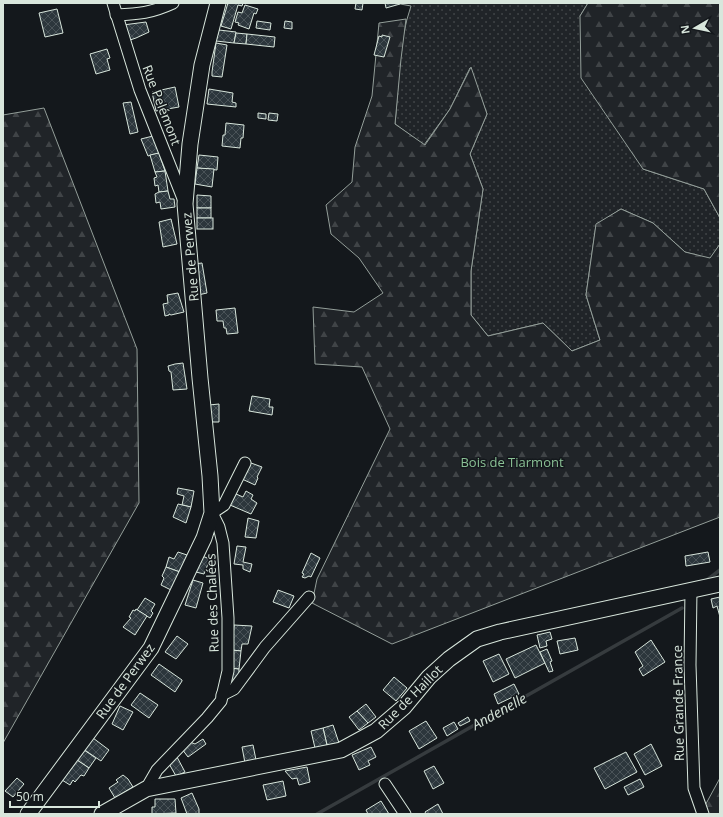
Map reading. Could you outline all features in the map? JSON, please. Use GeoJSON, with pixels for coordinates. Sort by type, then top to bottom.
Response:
{"type":"FeatureCollection","features":[{"type":"Feature","properties":{"kind":"street","name":"Rue Pelémont"},"geometry":{"type":"LineString","coordinates":[[113,3],[140,90],[185,204]]}},
{"type":"Feature","properties":{"kind":"street"},"geometry":{"type":"LineString","coordinates":[[116,15],[140,14],[158,10],[173,3]]}},
{"type":"Feature","properties":{"kind":"street","name":"Rue de Perwez"},"geometry":{"type":"LineString","coordinates":[[28,814],[151,648],[204,538],[212,513],[210,476],[185,204],[190,144],[202,65],[218,3]]}},
{"type":"Feature","properties":{"kind":"street"},"geometry":{"type":"LineString","coordinates":[[212,513],[224,505],[245,463]]}},
{"type":"Feature","properties":{"kind":"street","name":"Rue des Chalées"},"geometry":{"type":"LineString","coordinates":[[146,789],[157,770],[207,718],[221,701],[228,671],[228,611],[223,543],[219,527],[212,513]]}},
{"type":"Feature","properties":{"kind":"street","name":"Rue de Haillot"},"geometry":{"type":"LineString","coordinates":[[103,814],[146,789],[341,750],[376,731],[404,707],[429,677],[448,659],[477,639],[500,632],[691,589],[720,584]]}},
{"type":"Feature","properties":{"kind":"street","name":"Rue Grande France"},"geometry":{"type":"LineString","coordinates":[[691,589],[690,665],[694,788],[703,814]]}},
{"type":"Feature","properties":{"kind":"street","name":"Rue des Chalées"},"geometry":{"type":"LineString","coordinates":[[222,695],[234,689],[265,647],[309,597]]}},
{"type":"Feature","properties":{"kind":"street"},"geometry":{"type":"LineString","coordinates":[[385,784],[405,814]]}},
{"type":"Feature","properties":{"kind":"green space"},"geometry":{"type":"Polygon","coordinates":[[[395,3],[588,3],[580,16],[643,169],[704,189],[720,218],[720,244],[710,259],[685,252],[653,223],[621,209],[596,225],[586,295],[600,340],[572,351],[543,323],[488,336],[471,315],[471,271],[483,189],[470,154],[487,114],[470,68],[450,109],[424,145],[395,124],[401,49],[411,6],[395,3]]]}},
{"type":"Feature","properties":{"kind":"green space"},"geometry":{"type":"Polygon","coordinates":[[[588,3],[720,3],[720,218],[704,189],[643,169],[581,78],[580,16],[588,3]]]}},
{"type":"Feature","properties":{"kind":"green space","name":"Bois de Tiarmont"},"geometry":{"type":"Polygon","coordinates":[[[406,19],[395,124],[425,145],[450,109],[471,67],[487,114],[470,154],[483,189],[471,271],[471,315],[488,336],[543,323],[572,351],[600,340],[586,295],[596,224],[621,209],[653,223],[685,252],[710,258],[720,244],[720,517],[392,644],[312,603],[317,579],[390,429],[362,367],[315,364],[313,307],[354,312],[383,293],[359,258],[331,234],[326,205],[352,182],[355,147],[372,96],[379,23],[406,19]]]}},
{"type":"Feature","properties":{"kind":"green space"},"geometry":{"type":"Polygon","coordinates":[[[44,108],[137,349],[139,503],[3,743],[3,115],[44,108]]]}},
{"type":"Feature","properties":{"kind":"green space"},"geometry":{"type":"Polygon","coordinates":[[[720,778],[720,814],[703,814],[702,811],[720,778]]]}},
{"type":"Feature","properties":{"kind":"building"},"geometry":{"type":"Polygon","coordinates":[[[228,3],[243,3],[242,6],[238,5],[231,29],[221,26],[228,3]]]}},
{"type":"Feature","properties":{"kind":"building"},"geometry":{"type":"Polygon","coordinates":[[[356,3],[363,3],[362,10],[355,9],[356,3]]]}},
{"type":"Feature","properties":{"kind":"building"},"geometry":{"type":"Polygon","coordinates":[[[385,3],[399,3],[400,4],[386,8],[385,3]]]}},
{"type":"Feature","properties":{"kind":"building"},"geometry":{"type":"Polygon","coordinates":[[[245,5],[258,9],[256,14],[254,13],[249,29],[238,25],[239,23],[235,22],[238,12],[242,13],[245,5]]]}},
{"type":"Feature","properties":{"kind":"building"},"geometry":{"type":"Polygon","coordinates":[[[57,9],[63,33],[45,37],[39,13],[57,9]]]}},
{"type":"Feature","properties":{"kind":"building"},"geometry":{"type":"Polygon","coordinates":[[[257,21],[271,23],[270,30],[256,28],[257,21]]]}},
{"type":"Feature","properties":{"kind":"building"},"geometry":{"type":"Polygon","coordinates":[[[285,21],[292,22],[292,29],[284,28],[285,21]]]}},
{"type":"Feature","properties":{"kind":"building"},"geometry":{"type":"Polygon","coordinates":[[[146,22],[149,32],[127,41],[123,25],[146,22]]]}},
{"type":"Feature","properties":{"kind":"building"},"geometry":{"type":"Polygon","coordinates":[[[219,30],[236,32],[234,43],[216,41],[219,30]]]}},
{"type":"Feature","properties":{"kind":"building"},"geometry":{"type":"Polygon","coordinates":[[[236,33],[247,34],[246,44],[234,43],[236,33]]]}},
{"type":"Feature","properties":{"kind":"building"},"geometry":{"type":"Polygon","coordinates":[[[247,34],[275,37],[274,47],[246,44],[247,34]]]}},
{"type":"Feature","properties":{"kind":"building"},"geometry":{"type":"Polygon","coordinates":[[[382,35],[390,37],[384,57],[374,55],[379,36],[382,37],[382,35]]]}},
{"type":"Feature","properties":{"kind":"building"},"geometry":{"type":"Polygon","coordinates":[[[216,43],[227,45],[222,77],[212,76],[216,43]]]}},
{"type":"Feature","properties":{"kind":"building"},"geometry":{"type":"Polygon","coordinates":[[[107,49],[110,58],[107,59],[110,70],[96,74],[90,54],[107,49]]]}},
{"type":"Feature","properties":{"kind":"building"},"geometry":{"type":"Polygon","coordinates":[[[175,87],[179,107],[156,111],[152,92],[175,87]]]}},
{"type":"Feature","properties":{"kind":"building"},"geometry":{"type":"Polygon","coordinates":[[[209,89],[233,93],[232,102],[236,103],[236,107],[207,104],[209,89]]]}},
{"type":"Feature","properties":{"kind":"building"},"geometry":{"type":"Polygon","coordinates":[[[131,102],[138,132],[130,134],[123,103],[131,102]]]}},
{"type":"Feature","properties":{"kind":"building"},"geometry":{"type":"Polygon","coordinates":[[[258,113],[266,114],[266,119],[258,118],[258,113]]]}},
{"type":"Feature","properties":{"kind":"building"},"geometry":{"type":"Polygon","coordinates":[[[269,113],[278,114],[277,121],[268,120],[269,113]]]}},
{"type":"Feature","properties":{"kind":"building"},"geometry":{"type":"Polygon","coordinates":[[[226,123],[244,125],[243,138],[241,138],[240,148],[222,146],[226,123]]]}},
{"type":"Feature","properties":{"kind":"building"},"geometry":{"type":"Polygon","coordinates":[[[153,136],[159,153],[148,156],[141,139],[153,136]]]}},
{"type":"Feature","properties":{"kind":"building"},"geometry":{"type":"Polygon","coordinates":[[[159,153],[165,171],[155,172],[150,155],[159,153]]]}},
{"type":"Feature","properties":{"kind":"building"},"geometry":{"type":"Polygon","coordinates":[[[199,155],[218,157],[217,170],[197,168],[199,155]]]}},
{"type":"Feature","properties":{"kind":"building"},"geometry":{"type":"Polygon","coordinates":[[[197,168],[214,169],[212,187],[195,184],[197,168]]]}},
{"type":"Feature","properties":{"kind":"building"},"geometry":{"type":"Polygon","coordinates":[[[165,171],[168,191],[159,192],[158,185],[155,186],[154,178],[157,177],[155,172],[165,171]]]}},
{"type":"Feature","properties":{"kind":"building"},"geometry":{"type":"Polygon","coordinates":[[[168,191],[170,199],[174,199],[175,207],[161,209],[160,202],[156,203],[155,194],[168,191]]]}},
{"type":"Feature","properties":{"kind":"building"},"geometry":{"type":"Polygon","coordinates":[[[197,195],[211,196],[211,208],[197,208],[197,195]]]}},
{"type":"Feature","properties":{"kind":"building"},"geometry":{"type":"Polygon","coordinates":[[[197,208],[211,208],[211,218],[197,218],[197,208]]]}},
{"type":"Feature","properties":{"kind":"building"},"geometry":{"type":"Polygon","coordinates":[[[197,218],[213,218],[213,229],[197,229],[197,218]]]}},
{"type":"Feature","properties":{"kind":"building"},"geometry":{"type":"Polygon","coordinates":[[[171,219],[177,244],[163,247],[159,222],[171,219]]]}},
{"type":"Feature","properties":{"kind":"building"},"geometry":{"type":"Polygon","coordinates":[[[202,263],[207,293],[198,295],[194,264],[202,263]]]}},
{"type":"Feature","properties":{"kind":"building"},"geometry":{"type":"Polygon","coordinates":[[[178,293],[184,312],[165,316],[163,304],[168,303],[167,295],[178,293]]]}},
{"type":"Feature","properties":{"kind":"building"},"geometry":{"type":"Polygon","coordinates":[[[235,308],[238,333],[227,334],[223,321],[217,321],[216,310],[235,308]]]}},
{"type":"Feature","properties":{"kind":"building"},"geometry":{"type":"Polygon","coordinates":[[[183,363],[187,389],[173,390],[171,372],[169,371],[168,366],[183,363]]]}},
{"type":"Feature","properties":{"kind":"building"},"geometry":{"type":"Polygon","coordinates":[[[252,396],[270,399],[269,407],[273,407],[272,415],[249,411],[252,396]]]}},
{"type":"Feature","properties":{"kind":"building"},"geometry":{"type":"Polygon","coordinates":[[[219,404],[219,422],[209,422],[209,405],[219,404]]]}},
{"type":"Feature","properties":{"kind":"building"},"geometry":{"type":"Polygon","coordinates":[[[251,463],[262,467],[255,485],[242,479],[251,463]]]}},
{"type":"Feature","properties":{"kind":"building"},"geometry":{"type":"Polygon","coordinates":[[[178,488],[194,491],[191,507],[182,505],[184,496],[177,494],[178,488]]]}},
{"type":"Feature","properties":{"kind":"building"},"geometry":{"type":"Polygon","coordinates":[[[246,491],[253,495],[251,499],[257,503],[251,514],[230,505],[236,494],[243,497],[246,491]]]}},
{"type":"Feature","properties":{"kind":"building"},"geometry":{"type":"Polygon","coordinates":[[[178,504],[191,507],[186,523],[173,517],[178,504]]]}},
{"type":"Feature","properties":{"kind":"building"},"geometry":{"type":"Polygon","coordinates":[[[248,518],[259,521],[256,538],[245,537],[248,518]]]}},
{"type":"Feature","properties":{"kind":"building"},"geometry":{"type":"Polygon","coordinates":[[[237,546],[246,547],[243,562],[252,564],[250,572],[243,569],[243,565],[234,564],[237,546]]]}},
{"type":"Feature","properties":{"kind":"building"},"geometry":{"type":"Polygon","coordinates":[[[178,552],[187,555],[180,572],[166,567],[169,557],[174,559],[178,552]]]}},
{"type":"Feature","properties":{"kind":"building"},"geometry":{"type":"Polygon","coordinates":[[[708,552],[710,562],[686,566],[685,556],[708,552]]]}},
{"type":"Feature","properties":{"kind":"building"},"geometry":{"type":"Polygon","coordinates":[[[311,553],[320,558],[311,577],[309,576],[305,578],[302,577],[304,574],[302,573],[311,553]]]}},
{"type":"Feature","properties":{"kind":"building"},"geometry":{"type":"Polygon","coordinates":[[[202,556],[210,559],[204,574],[196,572],[202,556]]]}},
{"type":"Feature","properties":{"kind":"building"},"geometry":{"type":"Polygon","coordinates":[[[166,567],[180,572],[173,591],[161,585],[164,578],[162,576],[166,567]]]}},
{"type":"Feature","properties":{"kind":"building"},"geometry":{"type":"Polygon","coordinates":[[[193,580],[203,583],[196,608],[185,605],[193,580]]]}},
{"type":"Feature","properties":{"kind":"building"},"geometry":{"type":"Polygon","coordinates":[[[278,590],[294,596],[289,608],[273,602],[278,590]]]}},
{"type":"Feature","properties":{"kind":"building"},"geometry":{"type":"Polygon","coordinates":[[[720,597],[720,617],[717,606],[713,608],[711,599],[720,597]]]}},
{"type":"Feature","properties":{"kind":"building"},"geometry":{"type":"Polygon","coordinates":[[[145,598],[155,604],[151,611],[153,613],[150,618],[137,610],[145,598]]]}},
{"type":"Feature","properties":{"kind":"building"},"geometry":{"type":"Polygon","coordinates":[[[136,609],[147,616],[135,635],[123,627],[131,618],[129,617],[133,610],[135,611],[136,609]]]}},
{"type":"Feature","properties":{"kind":"building"},"geometry":{"type":"Polygon","coordinates":[[[234,625],[252,626],[248,644],[242,644],[241,651],[232,650],[234,625]]]}},
{"type":"Feature","properties":{"kind":"building"},"geometry":{"type":"Polygon","coordinates":[[[550,632],[552,639],[546,641],[547,646],[540,648],[537,635],[550,632]]]}},
{"type":"Feature","properties":{"kind":"building"},"geometry":{"type":"Polygon","coordinates":[[[177,636],[188,644],[176,659],[165,652],[177,636]]]}},
{"type":"Feature","properties":{"kind":"building"},"geometry":{"type":"Polygon","coordinates":[[[575,638],[578,650],[560,654],[557,641],[575,638]]]}},
{"type":"Feature","properties":{"kind":"building"},"geometry":{"type":"Polygon","coordinates":[[[651,640],[665,662],[643,676],[639,669],[643,666],[635,652],[651,640]]]}},
{"type":"Feature","properties":{"kind":"building"},"geometry":{"type":"Polygon","coordinates":[[[536,645],[545,663],[515,678],[506,659],[536,645]]]}},
{"type":"Feature","properties":{"kind":"building"},"geometry":{"type":"Polygon","coordinates":[[[547,649],[552,661],[550,662],[553,671],[549,672],[540,652],[547,649]]]}},
{"type":"Feature","properties":{"kind":"building"},"geometry":{"type":"Polygon","coordinates":[[[232,650],[241,651],[239,669],[230,668],[232,650]]]}},
{"type":"Feature","properties":{"kind":"building"},"geometry":{"type":"Polygon","coordinates":[[[499,654],[509,674],[493,682],[483,661],[499,654]]]}},
{"type":"Feature","properties":{"kind":"building"},"geometry":{"type":"Polygon","coordinates":[[[159,664],[182,680],[175,692],[151,675],[159,664]]]}},
{"type":"Feature","properties":{"kind":"building"},"geometry":{"type":"Polygon","coordinates":[[[230,668],[239,669],[239,677],[235,682],[229,681],[230,668]]]}},
{"type":"Feature","properties":{"kind":"building"},"geometry":{"type":"Polygon","coordinates":[[[394,677],[407,688],[396,701],[383,690],[394,677]]]}},
{"type":"Feature","properties":{"kind":"building"},"geometry":{"type":"Polygon","coordinates":[[[514,684],[519,694],[498,704],[494,694],[514,684]]]}},
{"type":"Feature","properties":{"kind":"building"},"geometry":{"type":"Polygon","coordinates":[[[140,693],[158,705],[149,718],[131,705],[140,693]]]}},
{"type":"Feature","properties":{"kind":"building"},"geometry":{"type":"Polygon","coordinates":[[[366,704],[376,717],[368,723],[357,711],[366,704]]]}},
{"type":"Feature","properties":{"kind":"building"},"geometry":{"type":"Polygon","coordinates":[[[120,706],[133,712],[123,730],[112,724],[120,706]]]}},
{"type":"Feature","properties":{"kind":"building"},"geometry":{"type":"Polygon","coordinates":[[[357,711],[368,723],[359,730],[349,717],[357,711]]]}},
{"type":"Feature","properties":{"kind":"building"},"geometry":{"type":"Polygon","coordinates":[[[468,717],[470,721],[460,726],[458,723],[468,717]]]}},
{"type":"Feature","properties":{"kind":"building"},"geometry":{"type":"Polygon","coordinates":[[[426,721],[437,738],[419,749],[409,731],[426,721]]]}},
{"type":"Feature","properties":{"kind":"building"},"geometry":{"type":"Polygon","coordinates":[[[454,722],[458,729],[447,736],[443,728],[454,722]]]}},
{"type":"Feature","properties":{"kind":"building"},"geometry":{"type":"Polygon","coordinates":[[[333,725],[339,743],[327,745],[323,728],[333,725]]]}},
{"type":"Feature","properties":{"kind":"building"},"geometry":{"type":"Polygon","coordinates":[[[323,728],[327,745],[315,748],[311,731],[323,728]]]}},
{"type":"Feature","properties":{"kind":"building"},"geometry":{"type":"Polygon","coordinates":[[[93,738],[109,750],[101,761],[83,749],[93,738]]]}},
{"type":"Feature","properties":{"kind":"building"},"geometry":{"type":"Polygon","coordinates":[[[203,739],[206,744],[188,757],[182,749],[190,742],[195,744],[203,739]]]}},
{"type":"Feature","properties":{"kind":"building"},"geometry":{"type":"Polygon","coordinates":[[[651,744],[662,766],[645,775],[634,754],[651,744]]]}},
{"type":"Feature","properties":{"kind":"building"},"geometry":{"type":"Polygon","coordinates":[[[253,745],[256,760],[245,763],[242,747],[253,745]]]}},
{"type":"Feature","properties":{"kind":"building"},"geometry":{"type":"Polygon","coordinates":[[[371,747],[376,757],[368,761],[370,765],[359,770],[352,755],[371,747]]]}},
{"type":"Feature","properties":{"kind":"building"},"geometry":{"type":"Polygon","coordinates":[[[84,750],[96,758],[89,768],[77,760],[84,750]]]}},
{"type":"Feature","properties":{"kind":"building"},"geometry":{"type":"Polygon","coordinates":[[[626,752],[637,772],[605,789],[594,768],[626,752]]]}},
{"type":"Feature","properties":{"kind":"building"},"geometry":{"type":"Polygon","coordinates":[[[177,757],[185,772],[176,776],[168,762],[177,757]]]}},
{"type":"Feature","properties":{"kind":"building"},"geometry":{"type":"Polygon","coordinates":[[[77,760],[89,768],[84,776],[81,775],[75,782],[73,780],[70,785],[62,780],[77,760]]]}},
{"type":"Feature","properties":{"kind":"building"},"geometry":{"type":"Polygon","coordinates":[[[434,766],[444,783],[433,789],[424,771],[434,766]]]}},
{"type":"Feature","properties":{"kind":"building"},"geometry":{"type":"Polygon","coordinates":[[[307,767],[310,782],[299,785],[297,778],[292,779],[285,771],[307,767]]]}},
{"type":"Feature","properties":{"kind":"building"},"geometry":{"type":"Polygon","coordinates":[[[123,775],[128,779],[133,787],[115,798],[109,788],[118,782],[116,780],[123,775]]]}},
{"type":"Feature","properties":{"kind":"building"},"geometry":{"type":"Polygon","coordinates":[[[17,778],[24,784],[13,797],[5,791],[17,778]]]}},
{"type":"Feature","properties":{"kind":"building"},"geometry":{"type":"Polygon","coordinates":[[[640,779],[644,787],[628,795],[624,787],[640,779]]]}},
{"type":"Feature","properties":{"kind":"building"},"geometry":{"type":"Polygon","coordinates":[[[283,781],[286,796],[267,800],[263,785],[283,781]]]}},
{"type":"Feature","properties":{"kind":"building"},"geometry":{"type":"Polygon","coordinates":[[[192,793],[199,809],[199,814],[187,814],[181,798],[192,793]]]}},
{"type":"Feature","properties":{"kind":"building"},"geometry":{"type":"Polygon","coordinates":[[[155,799],[175,799],[176,813],[152,814],[152,807],[155,807],[155,799]]]}},
{"type":"Feature","properties":{"kind":"building"},"geometry":{"type":"Polygon","coordinates":[[[381,801],[389,814],[368,814],[366,810],[381,801]]]}},
{"type":"Feature","properties":{"kind":"building"},"geometry":{"type":"Polygon","coordinates":[[[438,804],[443,814],[426,814],[425,812],[438,804]]]}},
{"type":"Feature","properties":{"kind":"waterway","name":"Andenelle"},"geometry":{"type":"LineString","coordinates":[[707,580],[720,570]]}},
{"type":"Feature","properties":{"kind":"waterway","name":"Andenelle"},"geometry":{"type":"LineString","coordinates":[[317,814],[682,608]]}}]}
